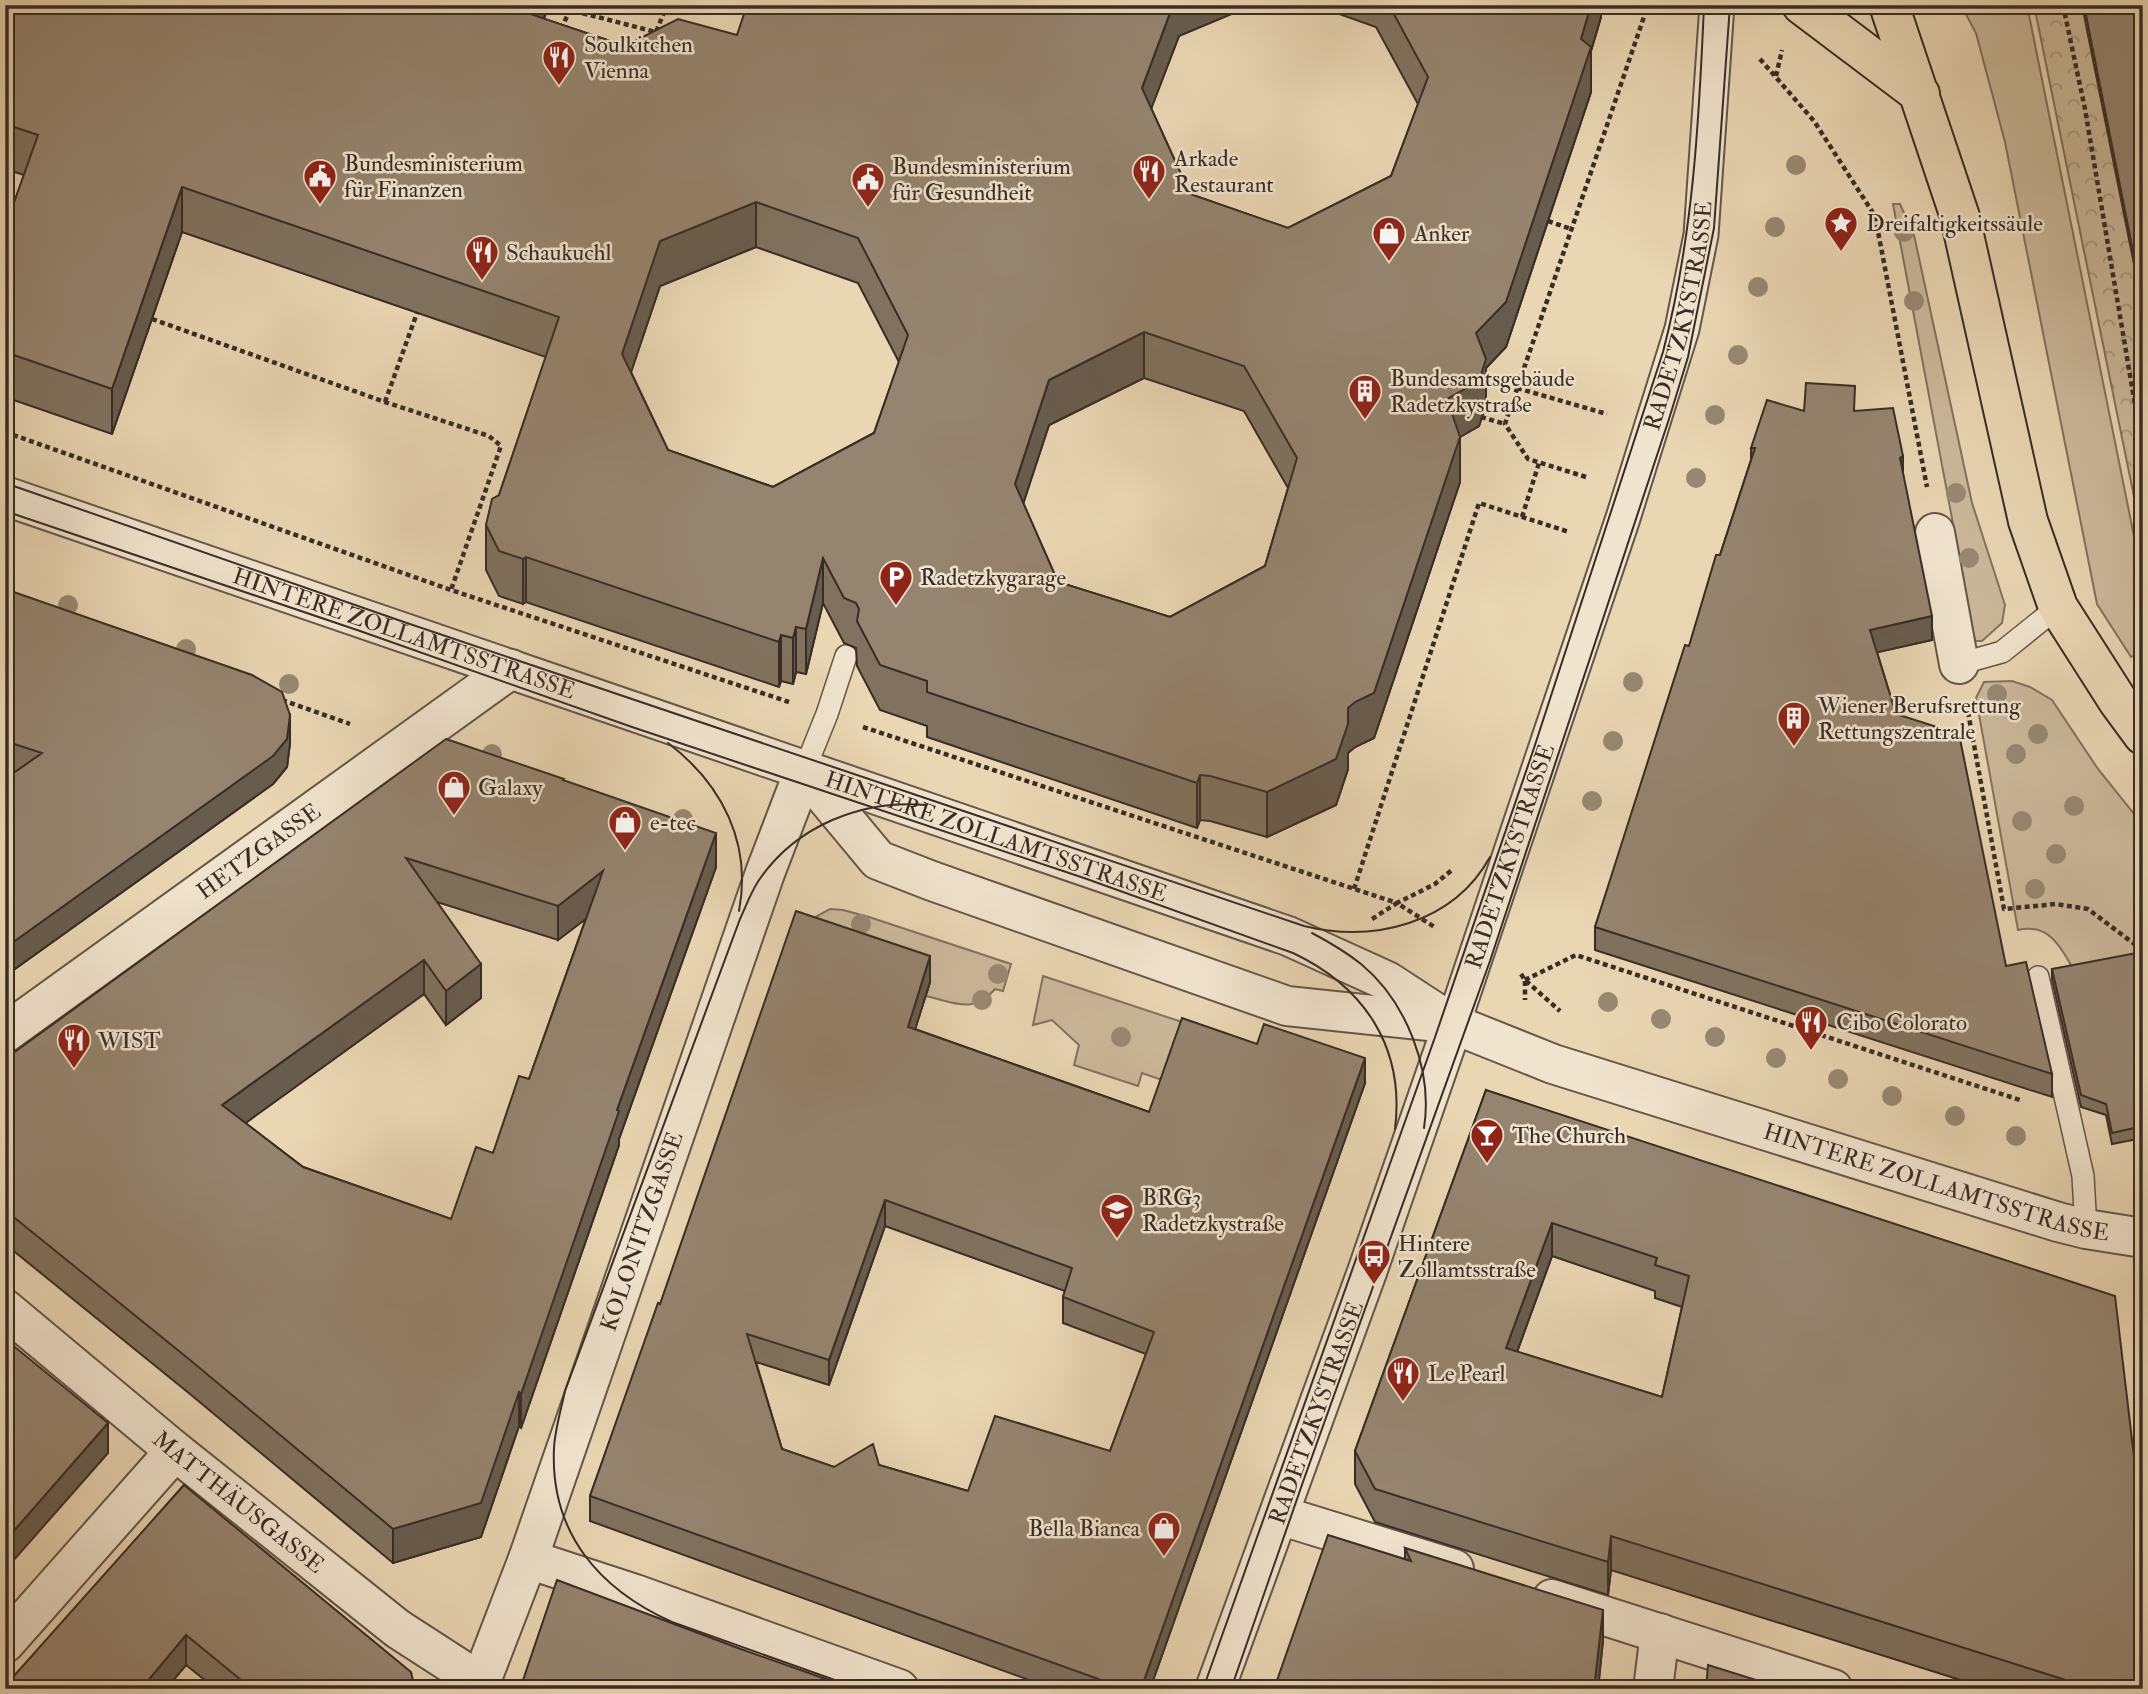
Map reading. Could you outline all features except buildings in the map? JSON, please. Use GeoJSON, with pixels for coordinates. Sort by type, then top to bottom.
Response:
{"type":"FeatureCollection","features":[{"type":"Feature","properties":{"kind":"main road"},"geometry":{"type":"LineString","coordinates":[[1802,5],[1920,94]]}},
{"type":"Feature","properties":{"kind":"main road"},"geometry":{"type":"LineString","coordinates":[[1889,5],[1960,217],[2028,521],[2058,607],[2143,735]]}},
{"type":"Feature","properties":{"kind":"street","name":"RADETZKYSTRASSE"},"geometry":{"type":"LineString","coordinates":[[1215,1689],[1453,1024],[1623,519],[1682,329],[1701,235],[1717,5]]}},
{"type":"Feature","properties":{"kind":"street","name":"HINTERE ZOLLAMTSSTRASSE"},"geometry":{"type":"LineString","coordinates":[[5,496],[1288,936],[1387,981],[1453,1024],[1553,1064],[2086,1229],[2143,1238]]}},
{"type":"Feature","properties":{"kind":"street"},"geometry":{"type":"LineString","coordinates":[[1935,533],[1959,664]]}},
{"type":"Feature","properties":{"kind":"street","name":"HETZGASSE"},"geometry":{"type":"LineString","coordinates":[[5,1033],[511,669]]}},
{"type":"Feature","properties":{"kind":"street","name":"HINTERE ZOLLAMTSSTRASSE"},"geometry":{"type":"LineString","coordinates":[[804,771],[878,859],[932,881],[1287,1006],[1453,1024]]}},
{"type":"Feature","properties":{"kind":"street","name":"KOLONITZGASSE"},"geometry":{"type":"LineString","coordinates":[[479,1686],[528,1559],[765,873],[804,771]]}},
{"type":"Feature","properties":{"kind":"street","name":"MATTHÄUSGASSE"},"geometry":{"type":"LineString","coordinates":[[5,1309],[175,1451],[398,1629],[479,1686]]}},
{"type":"Feature","properties":{"kind":"street"},"geometry":{"type":"LineString","coordinates":[[5,1643],[175,1451]]}},
{"type":"Feature","properties":{"kind":"street"},"geometry":{"type":"LineString","coordinates":[[1279,1515],[1833,1689]]}},
{"type":"Feature","properties":{"kind":"street"},"geometry":{"type":"LineString","coordinates":[[528,1559],[635,1594],[899,1689]]}},
{"type":"Feature","properties":{"kind":"street"},"geometry":{"type":"LineString","coordinates":[[1653,1689],[1660,1633]]}},
{"type":"Feature","properties":{"kind":"lane"},"geometry":{"type":"LineString","coordinates":[[1959,664],[2002,652],[2058,607]]}},
{"type":"Feature","properties":{"kind":"lane"},"geometry":{"type":"LineString","coordinates":[[804,771],[846,656]]}},
{"type":"Feature","properties":{"kind":"lane"},"geometry":{"type":"LineString","coordinates":[[2038,976],[2082,1175],[2086,1229]]}},
{"type":"Feature","properties":{"kind":"path"},"geometry":{"type":"LineString","coordinates":[[559,33],[570,10],[656,33],[667,5]]}},
{"type":"Feature","properties":{"kind":"path"},"geometry":{"type":"LineString","coordinates":[[1505,424],[1648,5]]}},
{"type":"Feature","properties":{"kind":"path"},"geometry":{"type":"LineString","coordinates":[[2063,5],[2085,109],[2143,452]]}},
{"type":"Feature","properties":{"kind":"path"},"geometry":{"type":"LineString","coordinates":[[1752,51],[1814,121],[1875,216],[1935,533]]}},
{"type":"Feature","properties":{"kind":"path"},"geometry":{"type":"LineString","coordinates":[[1548,221],[1571,229]]}},
{"type":"Feature","properties":{"kind":"path"},"geometry":{"type":"LineString","coordinates":[[385,402],[417,313]]}},
{"type":"Feature","properties":{"kind":"path"},"geometry":{"type":"LineString","coordinates":[[152,319],[489,436],[501,446],[450,590]]}},
{"type":"Feature","properties":{"kind":"path"},"geometry":{"type":"LineString","coordinates":[[1517,388],[1615,416]]}},
{"type":"Feature","properties":{"kind":"path"},"geometry":{"type":"LineString","coordinates":[[1482,416],[1505,424],[1528,459],[1588,477]]}},
{"type":"Feature","properties":{"kind":"path"},"geometry":{"type":"LineString","coordinates":[[5,432],[450,590],[1397,904],[1435,884],[1454,868]]}},
{"type":"Feature","properties":{"kind":"path"},"geometry":{"type":"LineString","coordinates":[[1522,517],[1539,463]]}},
{"type":"Feature","properties":{"kind":"path"},"geometry":{"type":"LineString","coordinates":[[1354,889],[1479,503],[1582,536]]}},
{"type":"Feature","properties":{"kind":"path"},"geometry":{"type":"LineString","coordinates":[[1959,664],[2004,909],[2056,904],[2088,909],[2137,946],[2143,959]]}},
{"type":"Feature","properties":{"kind":"path"},"geometry":{"type":"LineString","coordinates":[[1525,980],[1576,955],[2033,1104],[2066,1098]]}},
{"type":"Feature","properties":{"kind":"green space"},"geometry":{"type":"Polygon","coordinates":[[[1961,5],[2027,5],[2143,581],[2143,650],[2131,657],[2097,604],[2005,142],[1976,33],[1961,5]]]}},
{"type":"Feature","properties":{"kind":"green space"},"geometry":{"type":"Polygon","coordinates":[[[2034,5],[2143,5],[2143,541],[2034,5]]]}},
{"type":"Feature","properties":{"kind":"green space"},"geometry":{"type":"Polygon","coordinates":[[[1893,204],[1900,204],[1914,235],[1972,503],[2005,605],[2002,623],[1982,641],[1975,641],[1893,204]]]}},
{"type":"Feature","properties":{"kind":"green space"},"geometry":{"type":"Polygon","coordinates":[[[2012,681],[2030,687],[2052,700],[2098,769],[2143,825],[2143,963],[2077,976],[2061,948],[2047,934],[2039,930],[2018,930],[1976,698],[1984,682],[2012,681]]]}},
{"type":"Feature","properties":{"kind":"green space"},"geometry":{"type":"Polygon","coordinates":[[[830,909],[869,917],[1011,964],[1003,991],[995,989],[979,1002],[971,1004],[926,996],[930,982],[808,921],[830,909]]]}},
{"type":"Feature","properties":{"kind":"green space"},"geometry":{"type":"Polygon","coordinates":[[[1043,976],[1185,1023],[1165,1081],[1142,1073],[1138,1086],[1074,1065],[1079,1045],[1052,1020],[1033,1025],[1043,976]]]}},
{"type":"Feature","properties":{"kind":"tram line"},"geometry":{"type":"LineString","coordinates":[[1203,1689],[1434,1040],[1534,748],[1663,352],[1688,223],[1697,136],[1704,5]]}},
{"type":"Feature","properties":{"kind":"tram line"},"geometry":{"type":"LineString","coordinates":[[1231,1689],[1490,961],[1688,357],[1714,228],[1730,5]]}},
{"type":"Feature","properties":{"kind":"tram line"},"geometry":{"type":"LineString","coordinates":[[5,483],[401,621],[1304,926],[1357,932],[1409,923],[1433,913],[1455,898],[1474,880],[1490,857]]}},
{"type":"Feature","properties":{"kind":"tram line"},"geometry":{"type":"LineString","coordinates":[[5,511],[360,631],[632,727],[1084,878],[1293,953],[1341,983],[1360,1002],[1375,1023],[1393,1072],[1395,1129]]}},
{"type":"Feature","properties":{"kind":"tram line"},"geometry":{"type":"LineString","coordinates":[[668,743],[704,777],[729,817],[741,862],[739,911]]}},
{"type":"Feature","properties":{"kind":"tram line"},"geometry":{"type":"LineString","coordinates":[[860,1689],[672,1622],[622,1593],[584,1554],[570,1532],[560,1506],[555,1479],[554,1448],[565,1391],[740,919],[756,885],[774,861],[792,845],[832,820],[878,807],[926,805]]}},
{"type":"Feature","properties":{"kind":"tram line"},"geometry":{"type":"LineString","coordinates":[[1312,933],[1361,964],[1392,998],[1404,1018],[1420,1061],[1426,1106],[1424,1128]]}},
{"type":"Feature","properties":{"kind":"place","name":"Soulkitchen Vienna"},"geometry":{"type":"Point","coordinates":[559,87]}},
{"type":"Feature","properties":{"kind":"place","name":"Arkade Restaurant"},"geometry":{"type":"Point","coordinates":[1149,201]}},
{"type":"Feature","properties":{"kind":"place","name":"Bundesministerium für Finanzen"},"geometry":{"type":"Point","coordinates":[320,206]}},
{"type":"Feature","properties":{"kind":"place","name":"Bundesministerium für Gesundheit"},"geometry":{"type":"Point","coordinates":[868,209]}},
{"type":"Feature","properties":{"kind":"place","name":"Dreifaltigkeitssäule"},"geometry":{"type":"Point","coordinates":[1841,253]}},
{"type":"Feature","properties":{"kind":"place","name":"Anker"},"geometry":{"type":"Point","coordinates":[1389,263]}},
{"type":"Feature","properties":{"kind":"place","name":"Schaukuchl"},"geometry":{"type":"Point","coordinates":[482,282]}},
{"type":"Feature","properties":{"kind":"place","name":"Bundesamtsgebäude Radetzkystraße"},"geometry":{"type":"Point","coordinates":[1365,421]}},
{"type":"Feature","properties":{"kind":"place","name":"Radetzkygarage"},"geometry":{"type":"Point","coordinates":[896,607]}},
{"type":"Feature","properties":{"kind":"place","name":"Wiener Berufsrettung Rettungszentrale"},"geometry":{"type":"Point","coordinates":[1794,748]}},
{"type":"Feature","properties":{"kind":"place","name":"Galaxy"},"geometry":{"type":"Point","coordinates":[454,817]}},
{"type":"Feature","properties":{"kind":"place","name":"e-tec"},"geometry":{"type":"Point","coordinates":[625,852]}},
{"type":"Feature","properties":{"kind":"place","name":"Cibo Colorato"},"geometry":{"type":"Point","coordinates":[1811,1052]}},
{"type":"Feature","properties":{"kind":"place","name":"WIST"},"geometry":{"type":"Point","coordinates":[74,1070]}},
{"type":"Feature","properties":{"kind":"place","name":"The Church"},"geometry":{"type":"Point","coordinates":[1487,1165]}},
{"type":"Feature","properties":{"kind":"place","name":"BRG3 Radetzkystraße"},"geometry":{"type":"Point","coordinates":[1117,1240]}},
{"type":"Feature","properties":{"kind":"place","name":"Hintere Zollamtsstraße"},"geometry":{"type":"Point","coordinates":[1374,1286]}},
{"type":"Feature","properties":{"kind":"place","name":"Le Pearl"},"geometry":{"type":"Point","coordinates":[1403,1403]}},
{"type":"Feature","properties":{"kind":"place","name":"Bella Bianca"},"geometry":{"type":"Point","coordinates":[1164,1558]}}]}
